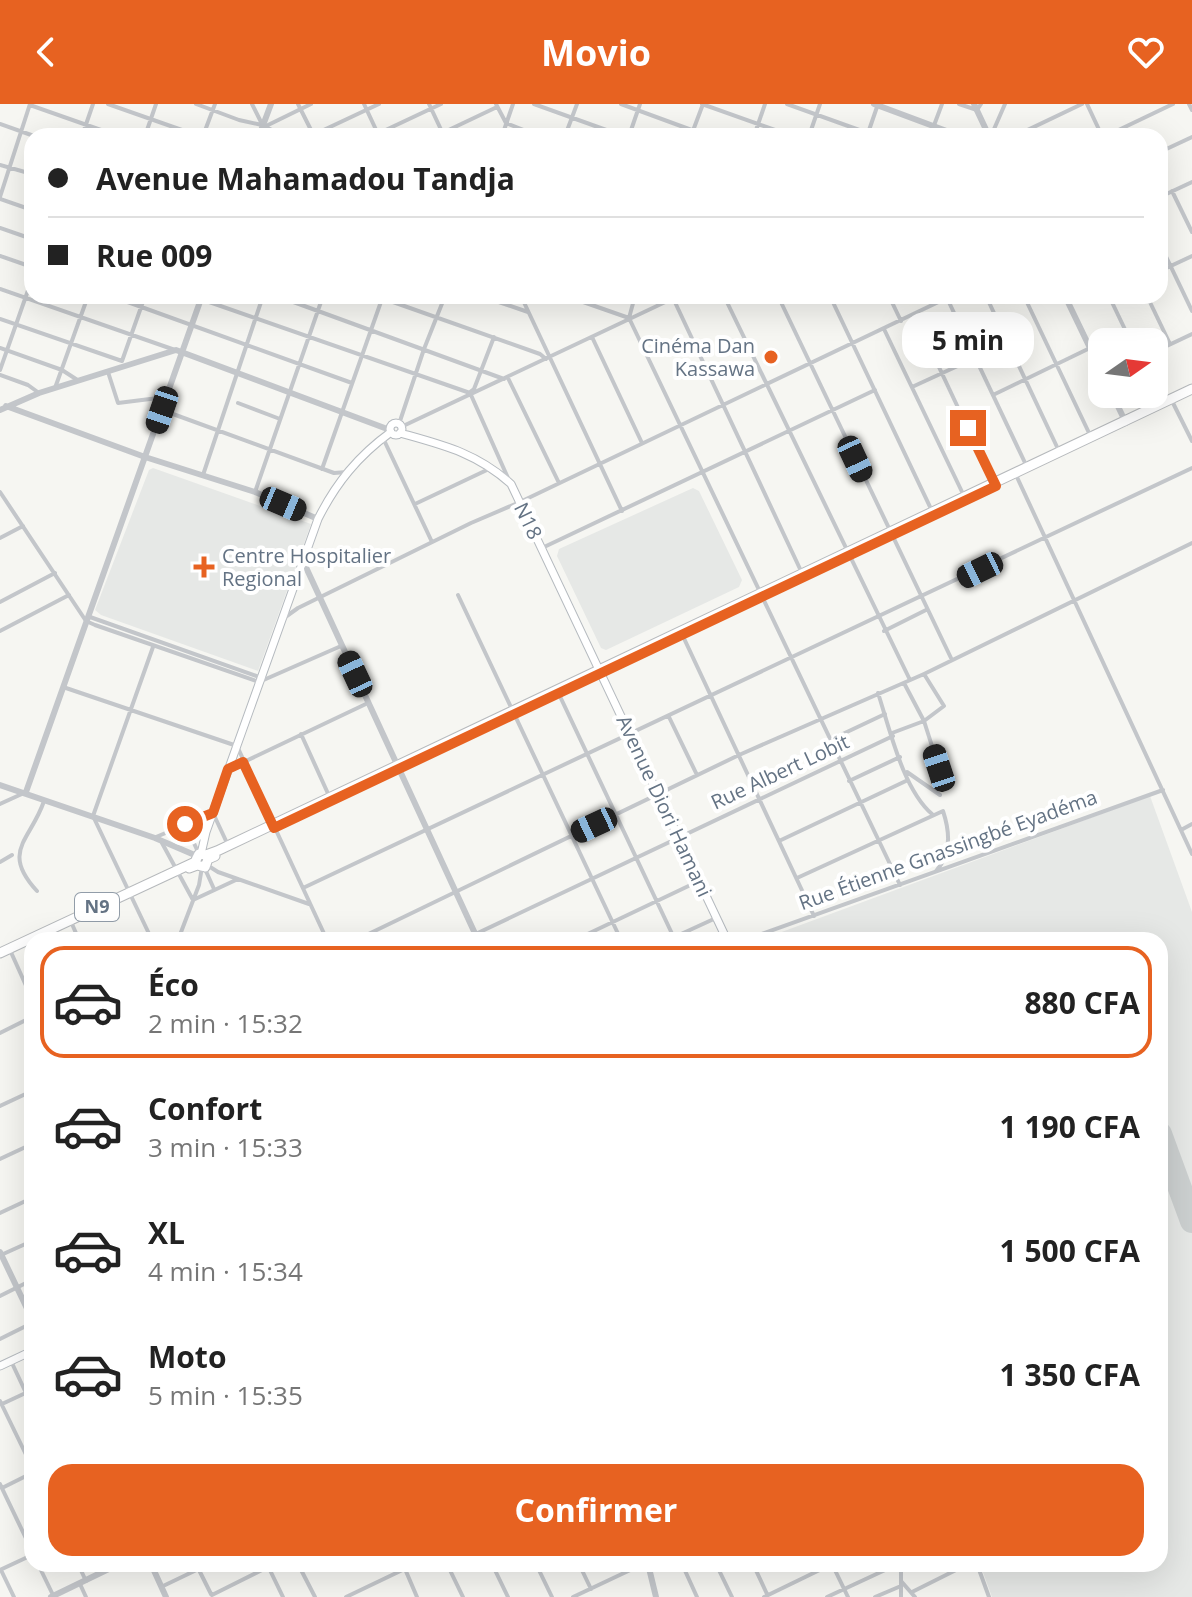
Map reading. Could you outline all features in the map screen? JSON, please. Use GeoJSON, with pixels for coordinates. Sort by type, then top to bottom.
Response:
{"type":"FeatureCollection","features":[{"type":"Feature","properties":{"kind":"highway","name":"N9"},"geometry":{"type":"LineString","coordinates":[[55,932],[177,871],[1192,391]]}},
{"type":"Feature","properties":{"kind":"highway","name":"N9"},"geometry":{"type":"LineString","coordinates":[[1016,475],[1027,467],[1091,439]]}},
{"type":"Feature","properties":{"kind":"highway","name":"N9"},"geometry":{"type":"LineString","coordinates":[[890,534],[995,485]]}},
{"type":"Feature","properties":{"kind":"highway","name":"N9"},"geometry":{"type":"LineString","coordinates":[[49,932],[130,894]]}},
{"type":"Feature","properties":{"kind":"highway","name":"N9"},"geometry":{"type":"LineString","coordinates":[[5,953],[24,944]]}},
{"type":"Feature","properties":{"kind":"highway"},"geometry":{"type":"LineString","coordinates":[[5,953],[24,946]]}},
{"type":"Feature","properties":{"kind":"main road","name":"N18"},"geometry":{"type":"LineString","coordinates":[[390,431],[395,435],[400,428],[466,454],[493,467],[511,484],[600,671]]}},
{"type":"Feature","properties":{"kind":"main road"},"geometry":{"type":"LineString","coordinates":[[202,861],[213,813],[318,519],[347,472],[390,431]]}},
{"type":"Feature","properties":{"kind":"main road","name":"Avenue Diori Hamani"},"geometry":{"type":"LineString","coordinates":[[600,671],[723,932]]}},
{"type":"Feature","properties":{"kind":"main road"},"geometry":{"type":"LineString","coordinates":[[0,1366],[24,1355]]}},
{"type":"Feature","properties":{"kind":"street"},"geometry":{"type":"LineString","coordinates":[[24,207],[0,198],[30,104],[95,128]]}},
{"type":"Feature","properties":{"kind":"street"},"geometry":{"type":"LineString","coordinates":[[85,128],[93,104]]}},
{"type":"Feature","properties":{"kind":"street"},"geometry":{"type":"LineString","coordinates":[[108,104],[176,128]]}},
{"type":"Feature","properties":{"kind":"street"},"geometry":{"type":"LineString","coordinates":[[148,128],[156,104]]}},
{"type":"Feature","properties":{"kind":"street"},"geometry":{"type":"LineString","coordinates":[[196,104],[214,107],[244,122],[268,128]]}},
{"type":"Feature","properties":{"kind":"street"},"geometry":{"type":"LineString","coordinates":[[252,104],[263,126]]}},
{"type":"Feature","properties":{"kind":"street"},"geometry":{"type":"LineString","coordinates":[[263,126],[271,104]]}},
{"type":"Feature","properties":{"kind":"street"},"geometry":{"type":"LineString","coordinates":[[263,126],[300,106],[311,104]]}},
{"type":"Feature","properties":{"kind":"street"},"geometry":{"type":"LineString","coordinates":[[364,104],[374,128]]}},
{"type":"Feature","properties":{"kind":"street"},"geometry":{"type":"LineString","coordinates":[[330,128],[379,104]]}},
{"type":"Feature","properties":{"kind":"street"},"geometry":{"type":"LineString","coordinates":[[390,128],[430,106],[441,104]]}},
{"type":"Feature","properties":{"kind":"street"},"geometry":{"type":"LineString","coordinates":[[504,128],[513,104]]}},
{"type":"Feature","properties":{"kind":"street"},"geometry":{"type":"LineString","coordinates":[[534,104],[602,128]]}},
{"type":"Feature","properties":{"kind":"street"},"geometry":{"type":"LineString","coordinates":[[568,128],[577,104]]}},
{"type":"Feature","properties":{"kind":"street"},"geometry":{"type":"LineString","coordinates":[[621,104],[639,107],[682,128]]}},
{"type":"Feature","properties":{"kind":"street"},"geometry":{"type":"LineString","coordinates":[[694,128],[703,104],[769,128]]}},
{"type":"Feature","properties":{"kind":"street"},"geometry":{"type":"LineString","coordinates":[[757,128],[765,104]]}},
{"type":"Feature","properties":{"kind":"street"},"geometry":{"type":"LineString","coordinates":[[787,104],[852,128]]}},
{"type":"Feature","properties":{"kind":"street"},"geometry":{"type":"LineString","coordinates":[[812,128],[820,104]]}},
{"type":"Feature","properties":{"kind":"street"},"geometry":{"type":"LineString","coordinates":[[869,128],[876,104],[939,128]]}},
{"type":"Feature","properties":{"kind":"street"},"geometry":{"type":"LineString","coordinates":[[934,126],[942,104]]}},
{"type":"Feature","properties":{"kind":"street"},"geometry":{"type":"LineString","coordinates":[[959,104],[977,106],[987,128]]}},
{"type":"Feature","properties":{"kind":"street"},"geometry":{"type":"LineString","coordinates":[[994,128],[1005,104]]}},
{"type":"Feature","properties":{"kind":"street"},"geometry":{"type":"LineString","coordinates":[[1032,128],[1084,104],[1099,128]]}},
{"type":"Feature","properties":{"kind":"street"},"geometry":{"type":"LineString","coordinates":[[1121,128],[1173,104]]}},
{"type":"Feature","properties":{"kind":"street"},"geometry":{"type":"LineString","coordinates":[[1189,104],[1192,110]]}},
{"type":"Feature","properties":{"kind":"street"},"geometry":{"type":"LineString","coordinates":[[300,106],[310,128]]}},
{"type":"Feature","properties":{"kind":"street"},"geometry":{"type":"LineString","coordinates":[[430,106],[441,128]]}},
{"type":"Feature","properties":{"kind":"street"},"geometry":{"type":"LineString","coordinates":[[455,128],[497,106],[506,123],[519,128]]}},
{"type":"Feature","properties":{"kind":"street"},"geometry":{"type":"LineString","coordinates":[[205,128],[214,107]]}},
{"type":"Feature","properties":{"kind":"street"},"geometry":{"type":"LineString","coordinates":[[630,128],[639,107]]}},
{"type":"Feature","properties":{"kind":"street"},"geometry":{"type":"LineString","coordinates":[[0,124],[24,132]]}},
{"type":"Feature","properties":{"kind":"street"},"geometry":{"type":"LineString","coordinates":[[1168,148],[1192,137]]}},
{"type":"Feature","properties":{"kind":"street"},"geometry":{"type":"LineString","coordinates":[[0,165],[24,171]]}},
{"type":"Feature","properties":{"kind":"street"},"geometry":{"type":"LineString","coordinates":[[1168,193],[1192,182]]}},
{"type":"Feature","properties":{"kind":"street"},"geometry":{"type":"LineString","coordinates":[[1172,191],[1192,232]]}},
{"type":"Feature","properties":{"kind":"street"},"geometry":{"type":"LineString","coordinates":[[0,228],[24,236]]}},
{"type":"Feature","properties":{"kind":"street"},"geometry":{"type":"LineString","coordinates":[[0,256],[24,264]]}},
{"type":"Feature","properties":{"kind":"street"},"geometry":{"type":"LineString","coordinates":[[1170,266],[1192,256]]}},
{"type":"Feature","properties":{"kind":"street"},"geometry":{"type":"LineString","coordinates":[[1168,262],[1192,311]]}},
{"type":"Feature","properties":{"kind":"street"},"geometry":{"type":"LineString","coordinates":[[0,289],[24,296]]}},
{"type":"Feature","properties":{"kind":"street"},"geometry":{"type":"LineString","coordinates":[[24,302],[0,372],[39,393]]}},
{"type":"Feature","properties":{"kind":"street"},"geometry":{"type":"LineString","coordinates":[[45,304],[289,391],[390,431]]}},
{"type":"Feature","properties":{"kind":"street"},"geometry":{"type":"LineString","coordinates":[[55,388],[85,304]]}},
{"type":"Feature","properties":{"kind":"street"},"geometry":{"type":"LineString","coordinates":[[133,304],[352,383]]}},
{"type":"Feature","properties":{"kind":"street"},"geometry":{"type":"LineString","coordinates":[[123,364],[142,304]]}},
{"type":"Feature","properties":{"kind":"street"},"geometry":{"type":"LineString","coordinates":[[0,804],[26,792],[162,410],[179,351],[199,304]]}},
{"type":"Feature","properties":{"kind":"street"},"geometry":{"type":"LineString","coordinates":[[217,304],[470,394],[511,484]]}},
{"type":"Feature","properties":{"kind":"street"},"geometry":{"type":"LineString","coordinates":[[203,475],[260,304]]}},
{"type":"Feature","properties":{"kind":"street"},"geometry":{"type":"LineString","coordinates":[[300,304],[506,379],[559,483]]}},
{"type":"Feature","properties":{"kind":"street"},"geometry":{"type":"LineString","coordinates":[[255,492],[320,304]]}},
{"type":"Feature","properties":{"kind":"street"},"geometry":{"type":"LineString","coordinates":[[322,469],[378,304]]}},
{"type":"Feature","properties":{"kind":"street"},"geometry":{"type":"LineString","coordinates":[[400,304],[548,358]]}},
{"type":"Feature","properties":{"kind":"street"},"geometry":{"type":"LineString","coordinates":[[400,428],[415,374],[442,304]]}},
{"type":"Feature","properties":{"kind":"street"},"geometry":{"type":"LineString","coordinates":[[504,304],[528,312]]}},
{"type":"Feature","properties":{"kind":"street"},"geometry":{"type":"LineString","coordinates":[[524,304],[622,511]]}},
{"type":"Feature","properties":{"kind":"street"},"geometry":{"type":"LineString","coordinates":[[589,304],[629,319]]}},
{"type":"Feature","properties":{"kind":"street"},"geometry":{"type":"LineString","coordinates":[[633,304],[629,319],[900,885]]}},
{"type":"Feature","properties":{"kind":"street"},"geometry":{"type":"LineString","coordinates":[[400,428],[660,304]]}},
{"type":"Feature","properties":{"kind":"street"},"geometry":{"type":"LineString","coordinates":[[678,304],[803,575]]}},
{"type":"Feature","properties":{"kind":"street"},"geometry":{"type":"LineString","coordinates":[[728,304],[884,631],[924,721],[939,768]]}},
{"type":"Feature","properties":{"kind":"street"},"geometry":{"type":"LineString","coordinates":[[782,304],[951,659]]}},
{"type":"Feature","properties":{"kind":"street"},"geometry":{"type":"LineString","coordinates":[[834,304],[932,512]]}},
{"type":"Feature","properties":{"kind":"street"},"geometry":{"type":"LineString","coordinates":[[893,304],[901,321]]}},
{"type":"Feature","properties":{"kind":"street"},"geometry":{"type":"LineString","coordinates":[[282,620],[319,597],[432,542],[934,304]]}},
{"type":"Feature","properties":{"kind":"street"},"geometry":{"type":"LineString","coordinates":[[951,304],[1027,467]]}},
{"type":"Feature","properties":{"kind":"street"},"geometry":{"type":"LineString","coordinates":[[990,304],[1060,452]]}},
{"type":"Feature","properties":{"kind":"street"},"geometry":{"type":"LineString","coordinates":[[1028,304],[1091,439]]}},
{"type":"Feature","properties":{"kind":"street"},"geometry":{"type":"LineString","coordinates":[[1069,304],[1088,344]]}},
{"type":"Feature","properties":{"kind":"street"},"geometry":{"type":"LineString","coordinates":[[1114,304],[1125,328]]}},
{"type":"Feature","properties":{"kind":"street"},"geometry":{"type":"LineString","coordinates":[[1151,304],[1170,344],[1192,334]]}},
{"type":"Feature","properties":{"kind":"street"},"geometry":{"type":"LineString","coordinates":[[914,314],[995,485]]}},
{"type":"Feature","properties":{"kind":"street"},"geometry":{"type":"LineString","coordinates":[[0,319],[123,364]]}},
{"type":"Feature","properties":{"kind":"street"},"geometry":{"type":"LineString","coordinates":[[884,329],[964,497]]}},
{"type":"Feature","properties":{"kind":"street"},"geometry":{"type":"LineString","coordinates":[[470,394],[494,337]]}},
{"type":"Feature","properties":{"kind":"street"},"geometry":{"type":"LineString","coordinates":[[592,337],[642,444]]}},
{"type":"Feature","properties":{"kind":"street"},"geometry":{"type":"LineString","coordinates":[[0,348],[62,370],[80,381]]}},
{"type":"Feature","properties":{"kind":"street"},"geometry":{"type":"LineString","coordinates":[[993,395],[1088,349]]}},
{"type":"Feature","properties":{"kind":"street"},"geometry":{"type":"LineString","coordinates":[[2,407],[108,372],[123,364],[179,351]]}},
{"type":"Feature","properties":{"kind":"street"},"geometry":{"type":"LineString","coordinates":[[912,387],[975,358]]}},
{"type":"Feature","properties":{"kind":"street"},"geometry":{"type":"LineString","coordinates":[[108,372],[118,403],[166,397]]}},
{"type":"Feature","properties":{"kind":"street"},"geometry":{"type":"LineString","coordinates":[[542,548],[875,390]]}},
{"type":"Feature","properties":{"kind":"street"},"geometry":{"type":"LineString","coordinates":[[1172,400],[1192,441]]}},
{"type":"Feature","properties":{"kind":"street"},"geometry":{"type":"LineString","coordinates":[[238,403],[280,419]]}},
{"type":"Feature","properties":{"kind":"street"},"geometry":{"type":"LineString","coordinates":[[2,407],[255,492],[318,519]]}},
{"type":"Feature","properties":{"kind":"street"},"geometry":{"type":"LineString","coordinates":[[1118,408],[1125,422]]}},
{"type":"Feature","properties":{"kind":"street"},"geometry":{"type":"LineString","coordinates":[[162,410],[322,469],[334,473],[347,472]]}},
{"type":"Feature","properties":{"kind":"street"},"geometry":{"type":"LineString","coordinates":[[383,438],[432,542]]}},
{"type":"Feature","properties":{"kind":"street"},"geometry":{"type":"LineString","coordinates":[[415,504],[493,467]]}},
{"type":"Feature","properties":{"kind":"street"},"geometry":{"type":"LineString","coordinates":[[303,888],[1192,468]]}},
{"type":"Feature","properties":{"kind":"street"},"geometry":{"type":"LineString","coordinates":[[1016,475],[1192,854]]}},
{"type":"Feature","properties":{"kind":"street"},"geometry":{"type":"LineString","coordinates":[[0,492],[86,617],[153,647],[262,680],[341,646]]}},
{"type":"Feature","properties":{"kind":"street"},"geometry":{"type":"LineString","coordinates":[[0,538],[23,526]]}},
{"type":"Feature","properties":{"kind":"street"},"geometry":{"type":"LineString","coordinates":[[372,932],[739,755],[924,674],[1192,543]]}},
{"type":"Feature","properties":{"kind":"street"},"geometry":{"type":"LineString","coordinates":[[304,563],[475,932]]}},
{"type":"Feature","properties":{"kind":"street"},"geometry":{"type":"LineString","coordinates":[[0,602],[55,573]]}},
{"type":"Feature","properties":{"kind":"street"},"geometry":{"type":"LineString","coordinates":[[0,631],[69,595]]}},
{"type":"Feature","properties":{"kind":"street"},"geometry":{"type":"LineString","coordinates":[[458,595],[617,932]]}},
{"type":"Feature","properties":{"kind":"street"},"geometry":{"type":"LineString","coordinates":[[884,631],[926,610]]}},
{"type":"Feature","properties":{"kind":"street"},"geometry":{"type":"LineString","coordinates":[[86,617],[226,669]]}},
{"type":"Feature","properties":{"kind":"street"},"geometry":{"type":"LineString","coordinates":[[681,632],[814,916]]}},
{"type":"Feature","properties":{"kind":"street"},"geometry":{"type":"LineString","coordinates":[[148,932],[93,816],[153,647]]}},
{"type":"Feature","properties":{"kind":"street"},"geometry":{"type":"LineString","coordinates":[[924,674],[944,706],[924,721]]}},
{"type":"Feature","properties":{"kind":"street"},"geometry":{"type":"LineString","coordinates":[[63,687],[237,746],[323,932]]}},
{"type":"Feature","properties":{"kind":"street"},"geometry":{"type":"LineString","coordinates":[[558,692],[669,932]]}},
{"type":"Feature","properties":{"kind":"street"},"geometry":{"type":"LineString","coordinates":[[878,693],[908,780],[921,802],[933,814]]}},
{"type":"Feature","properties":{"kind":"street"},"geometry":{"type":"LineString","coordinates":[[228,769],[368,703]]}},
{"type":"Feature","properties":{"kind":"street"},"geometry":{"type":"LineString","coordinates":[[830,740],[885,714]]}},
{"type":"Feature","properties":{"kind":"street"},"geometry":{"type":"LineString","coordinates":[[669,717],[697,775]]}},
{"type":"Feature","properties":{"kind":"street","name":"Rue Albert Lobit"},"geometry":{"type":"LineString","coordinates":[[487,932],[592,878],[924,721]]}},
{"type":"Feature","properties":{"kind":"street"},"geometry":{"type":"LineString","coordinates":[[301,734],[330,799]]}},
{"type":"Feature","properties":{"kind":"street"},"geometry":{"type":"LineString","coordinates":[[849,781],[900,757]]}},
{"type":"Feature","properties":{"kind":"street"},"geometry":{"type":"LineString","coordinates":[[905,770],[940,795]]}},
{"type":"Feature","properties":{"kind":"street"},"geometry":{"type":"LineString","coordinates":[[779,841],[908,780]]}},
{"type":"Feature","properties":{"kind":"street"},"geometry":{"type":"LineString","coordinates":[[0,785],[158,839],[238,879],[310,905]]}},
{"type":"Feature","properties":{"kind":"street","name":"Rue Étienne Gnassingbé Eyadéma"},"geometry":{"type":"LineString","coordinates":[[768,932],[1163,790]]}},
{"type":"Feature","properties":{"kind":"street"},"geometry":{"type":"LineString","coordinates":[[37,891],[18,874],[12,855],[18,837],[40,815],[45,799]]}},
{"type":"Feature","properties":{"kind":"street"},"geometry":{"type":"LineString","coordinates":[[797,878],[943,811],[949,840],[944,861],[932,875]]}},
{"type":"Feature","properties":{"kind":"street"},"geometry":{"type":"LineString","coordinates":[[158,839],[213,813],[229,847]]}},
{"type":"Feature","properties":{"kind":"street"},"geometry":{"type":"LineString","coordinates":[[185,824],[214,889]]}},
{"type":"Feature","properties":{"kind":"street"},"geometry":{"type":"LineString","coordinates":[[1181,830],[1192,824]]}},
{"type":"Feature","properties":{"kind":"street"},"geometry":{"type":"LineString","coordinates":[[158,839],[193,900]]}},
{"type":"Feature","properties":{"kind":"street"},"geometry":{"type":"LineString","coordinates":[[0,862],[12,855]]}},
{"type":"Feature","properties":{"kind":"street"},"geometry":{"type":"LineString","coordinates":[[181,932],[201,880],[202,861]]}},
{"type":"Feature","properties":{"kind":"street"},"geometry":{"type":"LineString","coordinates":[[193,900],[238,879]]}},
{"type":"Feature","properties":{"kind":"street"},"geometry":{"type":"LineString","coordinates":[[592,932],[699,881]]}},
{"type":"Feature","properties":{"kind":"street"},"geometry":{"type":"LineString","coordinates":[[687,932],[716,918]]}},
{"type":"Feature","properties":{"kind":"street"},"geometry":{"type":"LineString","coordinates":[[72,924],[76,932]]}},
{"type":"Feature","properties":{"kind":"street"},"geometry":{"type":"LineString","coordinates":[[5,953],[24,985]]}},
{"type":"Feature","properties":{"kind":"street"},"geometry":{"type":"LineString","coordinates":[[0,1033],[24,1021]]}},
{"type":"Feature","properties":{"kind":"street"},"geometry":{"type":"LineString","coordinates":[[0,1106],[24,1095]]}},
{"type":"Feature","properties":{"kind":"street"},"geometry":{"type":"LineString","coordinates":[[0,1159],[24,1148]]}},
{"type":"Feature","properties":{"kind":"street"},"geometry":{"type":"LineString","coordinates":[[0,1213],[24,1202]]}},
{"type":"Feature","properties":{"kind":"street"},"geometry":{"type":"LineString","coordinates":[[24,1244],[1,1254],[24,1303]]}},
{"type":"Feature","properties":{"kind":"street"},"geometry":{"type":"LineString","coordinates":[[0,1296],[24,1284]]}},
{"type":"Feature","properties":{"kind":"street"},"geometry":{"type":"LineString","coordinates":[[0,1339],[24,1326]]}},
{"type":"Feature","properties":{"kind":"street"},"geometry":{"type":"LineString","coordinates":[[11,1361],[24,1383]]}},
{"type":"Feature","properties":{"kind":"street"},"geometry":{"type":"LineString","coordinates":[[24,1394],[1,1404],[24,1453]]}},
{"type":"Feature","properties":{"kind":"street"},"geometry":{"type":"LineString","coordinates":[[24,1474],[1,1487],[24,1536]]}},
{"type":"Feature","properties":{"kind":"street"},"geometry":{"type":"LineString","coordinates":[[14,1597],[0,1569],[24,1557]]}},
{"type":"Feature","properties":{"kind":"street"},"geometry":{"type":"LineString","coordinates":[[42,1572],[53,1597],[103,1572]]}},
{"type":"Feature","properties":{"kind":"street"},"geometry":{"type":"LineString","coordinates":[[80,1572],[86,1597]]}},
{"type":"Feature","properties":{"kind":"street"},"geometry":{"type":"LineString","coordinates":[[154,1572],[166,1597]]}},
{"type":"Feature","properties":{"kind":"street"},"geometry":{"type":"LineString","coordinates":[[161,1587],[187,1572]]}},
{"type":"Feature","properties":{"kind":"street"},"geometry":{"type":"LineString","coordinates":[[201,1572],[212,1596],[255,1572]]}},
{"type":"Feature","properties":{"kind":"street"},"geometry":{"type":"LineString","coordinates":[[271,1572],[282,1595],[273,1597]]}},
{"type":"Feature","properties":{"kind":"street"},"geometry":{"type":"LineString","coordinates":[[302,1572],[315,1597]]}},
{"type":"Feature","properties":{"kind":"street"},"geometry":{"type":"LineString","coordinates":[[346,1597],[399,1572]]}},
{"type":"Feature","properties":{"kind":"street"},"geometry":{"type":"LineString","coordinates":[[406,1572],[417,1597]]}},
{"type":"Feature","properties":{"kind":"street"},"geometry":{"type":"LineString","coordinates":[[451,1572],[463,1597]]}},
{"type":"Feature","properties":{"kind":"street"},"geometry":{"type":"LineString","coordinates":[[496,1572],[508,1597]]}},
{"type":"Feature","properties":{"kind":"street"},"geometry":{"type":"LineString","coordinates":[[540,1572],[552,1597]]}},
{"type":"Feature","properties":{"kind":"street"},"geometry":{"type":"LineString","coordinates":[[583,1572],[591,1589]]}},
{"type":"Feature","properties":{"kind":"street"},"geometry":{"type":"LineString","coordinates":[[573,1597],[628,1572]]}},
{"type":"Feature","properties":{"kind":"street"},"geometry":{"type":"LineString","coordinates":[[648,1572],[656,1597]]}},
{"type":"Feature","properties":{"kind":"street"},"geometry":{"type":"LineString","coordinates":[[686,1572],[697,1597]]}},
{"type":"Feature","properties":{"kind":"street"},"geometry":{"type":"LineString","coordinates":[[720,1572],[732,1597]]}},
{"type":"Feature","properties":{"kind":"street"},"geometry":{"type":"LineString","coordinates":[[756,1572],[767,1596],[816,1572]]}},
{"type":"Feature","properties":{"kind":"street"},"geometry":{"type":"LineString","coordinates":[[836,1572],[848,1597]]}},
{"type":"Feature","properties":{"kind":"street"},"geometry":{"type":"LineString","coordinates":[[827,1597],[882,1572]]}},
{"type":"Feature","properties":{"kind":"street"},"geometry":{"type":"LineString","coordinates":[[900,1572],[901,1597]]}},
{"type":"Feature","properties":{"kind":"street"},"geometry":{"type":"LineString","coordinates":[[901,1583],[913,1595],[954,1572]]}},
{"type":"Feature","properties":{"kind":"street"},"geometry":{"type":"LineString","coordinates":[[978,1597],[988,1595],[980,1572]]}},
{"type":"Feature","properties":{"kind":"street"},"geometry":{"type":"LineString","coordinates":[[875,1597],[901,1583]]}},
{"type":"Feature","properties":{"kind":"shaded area","name":"Centre Hospitalier Regional"},"geometry":{"type":"Polygon","coordinates":[[[153,468],[311,524],[258,671],[101,615],[95,610],[149,470],[153,468]]]}},
{"type":"Feature","properties":{"kind":"shaded area"},"geometry":{"type":"Polygon","coordinates":[[[693,488],[699,491],[742,580],[739,587],[606,650],[601,648],[557,556],[559,549],[693,488]]]}},
{"type":"Feature","properties":{"kind":"shaded area"},"geometry":{"type":"Polygon","coordinates":[[[1150,796],[1192,912],[1192,1597],[992,1597],[983,1572],[1168,1572],[1168,932],[782,932],[1150,796]]]}},
{"type":"Feature","properties":{"kind":"runway"},"geometry":{"type":"LineString","coordinates":[[1168,1156],[1192,1221]]}},
{"type":"Feature","properties":{"kind":"place","name":"Cinéma Dan Kassawa"},"geometry":{"type":"Point","coordinates":[771,357]}},
{"type":"Feature","properties":{"kind":"place","name":"Centre Hospitalier Regional"},"geometry":{"type":"Point","coordinates":[204,567]}},
{"type":"Feature","properties":{"kind":"route"},"geometry":{"type":"LineString","coordinates":[[185,824],[213,813],[228,769],[243,762],[274,828],[996,486],[968,428]]}}]}
